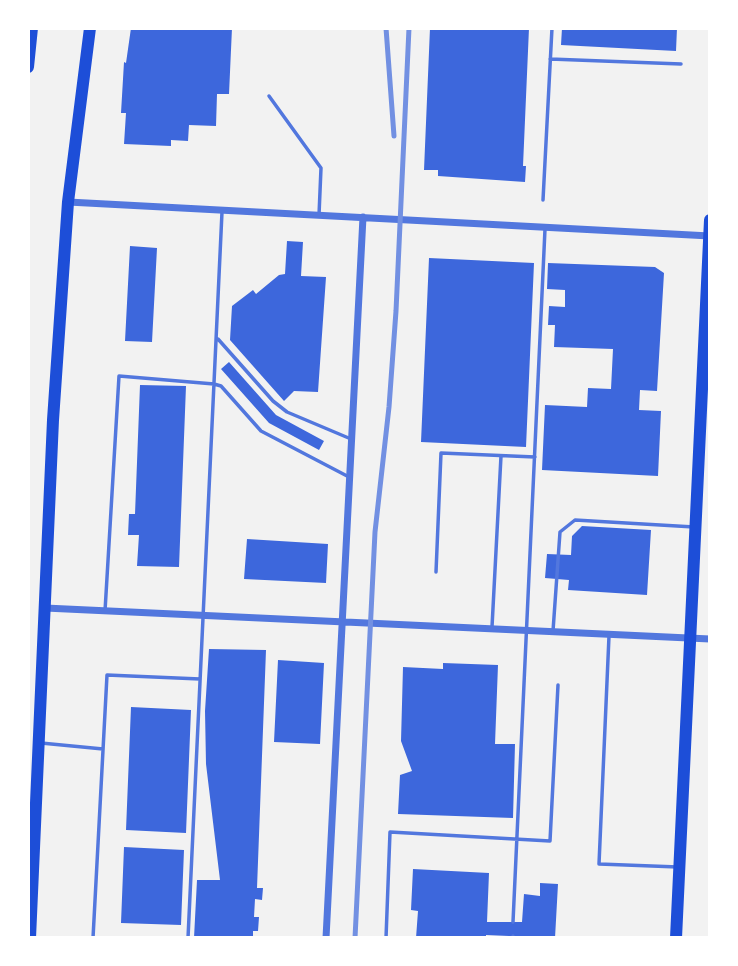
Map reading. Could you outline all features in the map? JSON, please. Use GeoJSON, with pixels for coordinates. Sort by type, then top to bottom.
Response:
{"type":"FeatureCollection","features":[{"type":"Feature","properties":{"kind":"main road"},"geometry":{"type":"LineString","coordinates":[[28,66],[32,28]]}},
{"type":"Feature","properties":{"kind":"main road"},"geometry":{"type":"LineString","coordinates":[[30,938],[53,420],[68,202],[90,28]]}},
{"type":"Feature","properties":{"kind":"main road"},"geometry":{"type":"LineString","coordinates":[[676,938],[710,220]]}},
{"type":"Feature","properties":{"kind":"street"},"geometry":{"type":"LineString","coordinates":[[68,202],[710,236]]}},
{"type":"Feature","properties":{"kind":"street"},"geometry":{"type":"LineString","coordinates":[[326,938],[363,217]]}},
{"type":"Feature","properties":{"kind":"street"},"geometry":{"type":"LineString","coordinates":[[45,608],[710,639]]}},
{"type":"Feature","properties":{"kind":"lane"},"geometry":{"type":"LineString","coordinates":[[543,200],[552,28]]}},
{"type":"Feature","properties":{"kind":"lane"},"geometry":{"type":"LineString","coordinates":[[550,59],[681,64]]}},
{"type":"Feature","properties":{"kind":"lane"},"geometry":{"type":"LineString","coordinates":[[269,96],[321,168],[319,215]]}},
{"type":"Feature","properties":{"kind":"lane"},"geometry":{"type":"LineString","coordinates":[[188,938],[222,210]]}},
{"type":"Feature","properties":{"kind":"lane"},"geometry":{"type":"LineString","coordinates":[[513,922],[545,227]]}},
{"type":"Feature","properties":{"kind":"lane"},"geometry":{"type":"LineString","coordinates":[[216,337],[273,401],[287,412],[351,439]]}},
{"type":"Feature","properties":{"kind":"lane"},"geometry":{"type":"LineString","coordinates":[[105,611],[120,376],[221,386],[261,431],[349,477]]}},
{"type":"Feature","properties":{"kind":"lane"},"geometry":{"type":"LineString","coordinates":[[436,572],[441,453],[536,457]]}},
{"type":"Feature","properties":{"kind":"lane"},"geometry":{"type":"LineString","coordinates":[[492,629],[501,455]]}},
{"type":"Feature","properties":{"kind":"lane"},"geometry":{"type":"LineString","coordinates":[[553,631],[560,532],[575,520],[696,527]]}},
{"type":"Feature","properties":{"kind":"lane"},"geometry":{"type":"LineString","coordinates":[[609,634],[598,864],[679,867]]}},
{"type":"Feature","properties":{"kind":"lane"},"geometry":{"type":"LineString","coordinates":[[93,938],[107,675],[200,679]]}},
{"type":"Feature","properties":{"kind":"lane"},"geometry":{"type":"LineString","coordinates":[[386,938],[390,832],[550,841],[558,685]]}},
{"type":"Feature","properties":{"kind":"lane"},"geometry":{"type":"LineString","coordinates":[[39,743],[103,749]]}},
{"type":"Feature","properties":{"kind":"building"},"geometry":{"type":"Polygon","coordinates":[[[131,28],[232,28],[229,94],[217,94],[216,126],[189,125],[188,141],[171,140],[171,146],[124,144],[126,113],[121,113],[124,62],[126,63],[131,28]]]}},
{"type":"Feature","properties":{"kind":"building"},"geometry":{"type":"Polygon","coordinates":[[[430,28],[529,28],[523,166],[526,166],[525,182],[438,176],[438,170],[424,170],[430,28]]]}},
{"type":"Feature","properties":{"kind":"building"},"geometry":{"type":"Polygon","coordinates":[[[562,28],[677,28],[676,51],[561,45],[562,28]]]}},
{"type":"Feature","properties":{"kind":"building"},"geometry":{"type":"Polygon","coordinates":[[[287,241],[303,242],[301,276],[326,277],[318,392],[294,391],[284,401],[230,340],[232,306],[253,290],[256,294],[279,275],[285,274],[287,241]]]}},
{"type":"Feature","properties":{"kind":"building"},"geometry":{"type":"Polygon","coordinates":[[[130,246],[157,248],[152,342],[125,341],[130,246]]]}},
{"type":"Feature","properties":{"kind":"building"},"geometry":{"type":"Polygon","coordinates":[[[429,258],[534,263],[526,447],[421,442],[429,258]]]}},
{"type":"Feature","properties":{"kind":"building"},"geometry":{"type":"Polygon","coordinates":[[[548,263],[655,267],[664,273],[657,391],[640,390],[639,410],[661,411],[658,476],[542,470],[545,405],[587,407],[588,388],[611,389],[613,349],[554,347],[555,325],[548,325],[549,306],[565,307],[565,290],[547,289],[548,263]]]}},
{"type":"Feature","properties":{"kind":"building"},"geometry":{"type":"Polygon","coordinates":[[[229,362],[276,415],[324,441],[319,450],[269,423],[221,369],[229,362]]]}},
{"type":"Feature","properties":{"kind":"building"},"geometry":{"type":"Polygon","coordinates":[[[140,385],[186,386],[179,567],[137,566],[139,535],[128,535],[129,514],[135,514],[140,385]]]}},
{"type":"Feature","properties":{"kind":"building"},"geometry":{"type":"Polygon","coordinates":[[[582,526],[651,530],[647,595],[568,590],[569,580],[545,578],[547,554],[571,555],[572,536],[582,526]]]}},
{"type":"Feature","properties":{"kind":"building"},"geometry":{"type":"Polygon","coordinates":[[[247,539],[328,544],[326,583],[244,579],[247,539]]]}},
{"type":"Feature","properties":{"kind":"building"},"geometry":{"type":"Polygon","coordinates":[[[209,649],[266,650],[257,888],[263,888],[262,900],[255,899],[254,917],[259,917],[258,931],[253,931],[253,938],[194,938],[197,880],[220,880],[206,764],[205,711],[209,649]]]}},
{"type":"Feature","properties":{"kind":"building"},"geometry":{"type":"Polygon","coordinates":[[[278,660],[324,663],[320,744],[274,742],[278,660]]]}},
{"type":"Feature","properties":{"kind":"building"},"geometry":{"type":"Polygon","coordinates":[[[443,663],[498,665],[495,744],[515,744],[513,818],[398,814],[400,775],[412,771],[401,741],[403,667],[443,669],[443,663]]]}},
{"type":"Feature","properties":{"kind":"building"},"geometry":{"type":"Polygon","coordinates":[[[131,707],[191,710],[186,833],[126,830],[131,707]]]}},
{"type":"Feature","properties":{"kind":"building"},"geometry":{"type":"Polygon","coordinates":[[[124,847],[184,850],[181,925],[121,923],[124,847]]]}},
{"type":"Feature","properties":{"kind":"building"},"geometry":{"type":"Polygon","coordinates":[[[413,869],[489,873],[487,922],[522,922],[524,894],[540,896],[540,883],[558,884],[555,938],[486,935],[486,938],[416,938],[418,911],[411,910],[413,869]]]}},
{"type":"Feature","properties":{"kind":"railway"},"geometry":{"type":"LineString","coordinates":[[386,28],[394,136]]}},
{"type":"Feature","properties":{"kind":"railway"},"geometry":{"type":"LineString","coordinates":[[355,938],[375,532],[389,407],[396,311],[409,28]]}}]}
